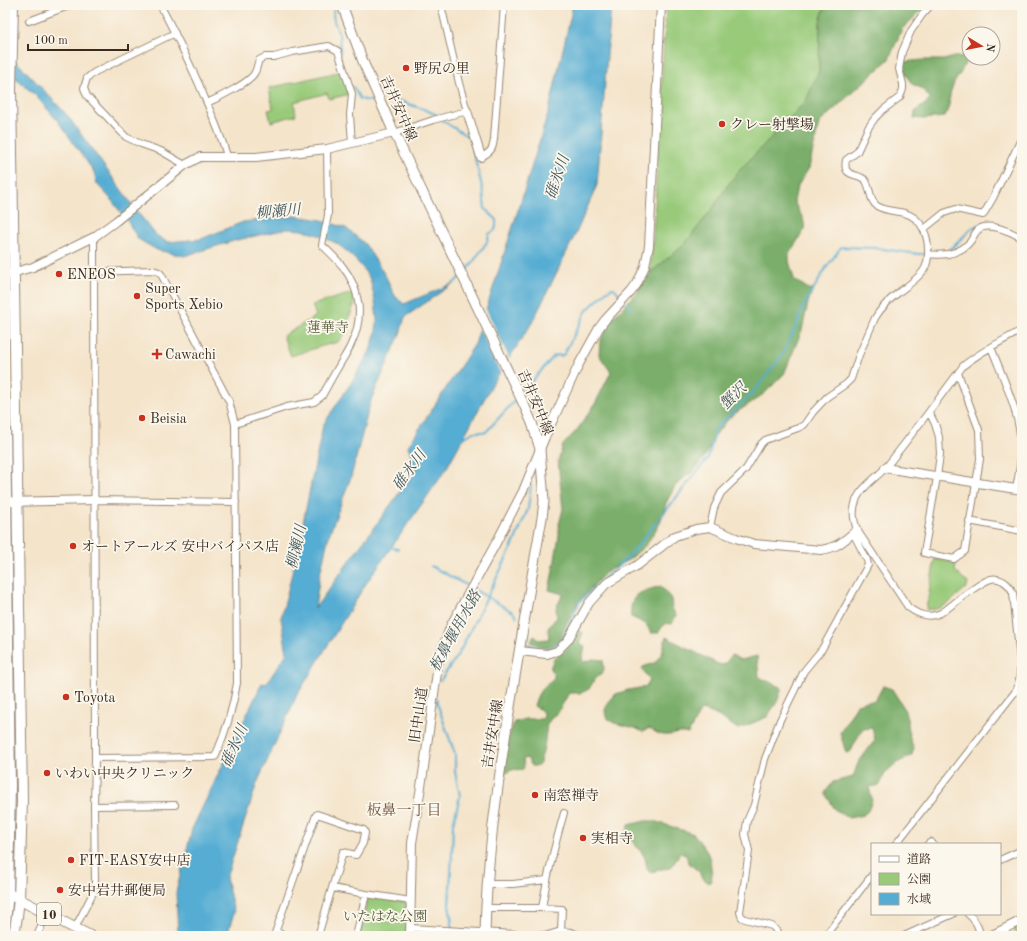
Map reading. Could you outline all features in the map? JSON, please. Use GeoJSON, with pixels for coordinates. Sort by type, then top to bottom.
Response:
{"type":"FeatureCollection","features":[{"type":"Feature","properties":{"kind":"main road"},"geometry":{"type":"LineString","coordinates":[[13,5],[10,274],[17,501],[22,800],[19,899],[18,916],[14,936]]}},
{"type":"Feature","properties":{"kind":"main road","name":"吉井安中線"},"geometry":{"type":"LineString","coordinates":[[342,5],[364,64],[394,133],[527,411],[540,449],[543,512],[497,791],[489,852],[485,934]]}},
{"type":"Feature","properties":{"kind":"main road"},"geometry":{"type":"LineString","coordinates":[[5,427],[7,724],[10,792],[5,922]]}},
{"type":"Feature","properties":{"kind":"main road","name":"10"},"geometry":{"type":"LineString","coordinates":[[7,893],[90,936]]}},
{"type":"Feature","properties":{"kind":"street"},"geometry":{"type":"LineString","coordinates":[[29,21],[71,5]]}},
{"type":"Feature","properties":{"kind":"street"},"geometry":{"type":"LineString","coordinates":[[160,5],[175,33],[207,103],[227,156]]}},
{"type":"Feature","properties":{"kind":"street"},"geometry":{"type":"LineString","coordinates":[[441,5],[455,69],[482,157],[488,154],[492,149],[494,139],[504,5]]}},
{"type":"Feature","properties":{"kind":"street","name":"旧中山道"},"geometry":{"type":"LineString","coordinates":[[410,932],[412,843],[438,665],[442,648],[451,625],[523,490],[572,378],[605,320],[634,288],[642,274],[646,262],[649,246],[661,5]]}},
{"type":"Feature","properties":{"kind":"street"},"geometry":{"type":"LineString","coordinates":[[710,528],[714,508],[721,493],[746,469],[760,444],[765,440],[804,425],[813,412],[827,397],[851,379],[859,355],[879,312],[891,299],[925,269],[928,254],[927,236],[918,220],[908,214],[878,206],[870,194],[866,182],[860,177],[850,173],[846,169],[845,164],[846,160],[856,152],[868,128],[875,118],[900,97],[903,89],[899,69],[902,52],[911,32],[922,15],[931,5]]}},
{"type":"Feature","properties":{"kind":"street"},"geometry":{"type":"LineString","coordinates":[[175,33],[95,72],[87,78],[84,88],[87,96],[126,137],[161,151],[185,165]]}},
{"type":"Feature","properties":{"kind":"street"},"geometry":{"type":"LineString","coordinates":[[207,103],[217,99],[250,79],[255,73],[258,60],[265,57],[283,56],[292,52],[329,46],[338,51],[352,94],[350,114],[352,143]]}},
{"type":"Feature","properties":{"kind":"street"},"geometry":{"type":"LineString","coordinates":[[10,274],[33,267],[94,237],[185,165],[200,157],[256,157],[327,149],[394,133],[467,111]]}},
{"type":"Feature","properties":{"kind":"street"},"geometry":{"type":"LineString","coordinates":[[924,229],[944,213],[956,209],[983,215],[993,198],[1022,137]]}},
{"type":"Feature","properties":{"kind":"street"},"geometry":{"type":"LineString","coordinates":[[235,424],[287,407],[314,402],[322,396],[352,343],[357,329],[359,300],[356,289],[343,267],[322,245],[328,215],[327,149]]}},
{"type":"Feature","properties":{"kind":"street"},"geometry":{"type":"LineString","coordinates":[[928,254],[949,254],[958,251],[968,244],[977,231],[987,226],[1016,234],[1022,238]]}},
{"type":"Feature","properties":{"kind":"street"},"geometry":{"type":"LineString","coordinates":[[75,928],[95,887],[94,237]]}},
{"type":"Feature","properties":{"kind":"street"},"geometry":{"type":"LineString","coordinates":[[94,272],[153,270],[159,272],[229,401],[235,424],[238,683],[221,743],[215,757],[95,758]]}},
{"type":"Feature","properties":{"kind":"street"},"geometry":{"type":"LineString","coordinates":[[780,936],[772,926],[745,919],[740,916],[749,852],[745,834],[747,821],[754,805],[765,759],[780,720],[804,671],[822,649],[868,565],[855,532],[853,511],[858,496],[864,487],[885,468],[963,366],[972,358],[1022,330]]}},
{"type":"Feature","properties":{"kind":"street"},"geometry":{"type":"LineString","coordinates":[[885,468],[1019,490],[1021,453],[1020,424],[991,347]]}},
{"type":"Feature","properties":{"kind":"street"},"geometry":{"type":"LineString","coordinates":[[928,412],[935,424],[939,437],[940,454],[924,553],[954,559],[965,551],[980,459],[979,430],[958,373]]}},
{"type":"Feature","properties":{"kind":"street"},"geometry":{"type":"LineString","coordinates":[[6,502],[94,500],[236,502]]}},
{"type":"Feature","properties":{"kind":"street"},"geometry":{"type":"LineString","coordinates":[[969,521],[1022,531]]}},
{"type":"Feature","properties":{"kind":"street"},"geometry":{"type":"LineString","coordinates":[[519,651],[547,654],[557,651],[568,640],[589,604],[606,584],[638,565],[675,536],[696,529],[710,528],[754,544],[821,550],[830,549],[840,544],[855,532]]}},
{"type":"Feature","properties":{"kind":"street"},"geometry":{"type":"LineString","coordinates":[[855,532],[908,607],[913,611],[924,615],[938,615],[983,582],[996,578],[1004,582],[1013,593],[1020,660],[1020,676],[1018,684],[1014,692],[897,843]]}},
{"type":"Feature","properties":{"kind":"street"},"geometry":{"type":"LineString","coordinates":[[6,642],[20,642]]}},
{"type":"Feature","properties":{"kind":"street"},"geometry":{"type":"LineString","coordinates":[[7,724],[21,724]]}},
{"type":"Feature","properties":{"kind":"street"},"geometry":{"type":"LineString","coordinates":[[94,806],[175,805]]}},
{"type":"Feature","properties":{"kind":"street"},"geometry":{"type":"LineString","coordinates":[[542,908],[547,880],[564,813]]}},
{"type":"Feature","properties":{"kind":"street"},"geometry":{"type":"LineString","coordinates":[[290,936],[275,934],[310,829],[317,814],[364,830],[365,833],[363,843],[356,855],[343,852],[318,936]]}},
{"type":"Feature","properties":{"kind":"street"},"geometry":{"type":"LineString","coordinates":[[1001,860],[1022,850]]}},
{"type":"Feature","properties":{"kind":"street"},"geometry":{"type":"LineString","coordinates":[[825,936],[871,876]]}},
{"type":"Feature","properties":{"kind":"street"},"geometry":{"type":"LineString","coordinates":[[487,884],[513,884],[547,880]]}},
{"type":"Feature","properties":{"kind":"street"},"geometry":{"type":"LineString","coordinates":[[332,888],[411,901]]}},
{"type":"Feature","properties":{"kind":"street"},"geometry":{"type":"LineString","coordinates":[[356,936],[366,894]]}},
{"type":"Feature","properties":{"kind":"street"},"geometry":{"type":"LineString","coordinates":[[486,908],[562,909],[562,931]]}},
{"type":"Feature","properties":{"kind":"street"},"geometry":{"type":"LineString","coordinates":[[37,936],[47,913]]}},
{"type":"Feature","properties":{"kind":"street"},"geometry":{"type":"LineString","coordinates":[[904,936],[951,915]]}},
{"type":"Feature","properties":{"kind":"street"},"geometry":{"type":"LineString","coordinates":[[970,915],[976,922],[981,936]]}},
{"type":"Feature","properties":{"kind":"street"},"geometry":{"type":"LineString","coordinates":[[990,936],[1022,920]]}},
{"type":"Feature","properties":{"kind":"street"},"geometry":{"type":"LineString","coordinates":[[410,932],[516,934],[534,936],[548,935],[562,931],[571,932],[580,936]]}},
{"type":"Feature","properties":{"kind":"green space","name":"クレー射撃場"},"geometry":{"type":"Polygon","coordinates":[[[666,5],[825,5],[820,22],[819,71],[806,101],[737,173],[713,208],[684,245],[650,273],[653,242],[666,5]]]}},
{"type":"Feature","properties":{"kind":"green space"},"geometry":{"type":"Polygon","coordinates":[[[825,5],[927,5],[902,29],[889,59],[819,123],[809,168],[797,187],[794,201],[803,218],[805,229],[789,254],[789,261],[794,279],[812,291],[802,330],[784,374],[765,393],[730,417],[715,435],[707,453],[694,471],[675,486],[666,503],[660,523],[646,545],[630,559],[607,571],[578,602],[568,620],[560,640],[549,647],[541,647],[531,642],[534,635],[538,640],[549,639],[548,628],[557,617],[556,608],[563,594],[549,590],[559,535],[559,524],[563,509],[558,461],[563,445],[577,430],[595,404],[611,372],[599,355],[600,341],[612,319],[639,289],[650,273],[684,245],[713,208],[737,173],[806,101],[819,71],[820,22],[825,5]]]}},
{"type":"Feature","properties":{"kind":"green space"},"geometry":{"type":"Polygon","coordinates":[[[961,56],[961,66],[964,66],[954,83],[945,117],[923,119],[914,118],[915,112],[931,99],[921,88],[912,84],[906,75],[902,62],[944,60],[961,56]]]}},
{"type":"Feature","properties":{"kind":"green space"},"geometry":{"type":"Polygon","coordinates":[[[342,71],[350,94],[329,99],[327,93],[294,102],[296,115],[271,122],[268,110],[273,109],[269,88],[342,71]]]}},
{"type":"Feature","properties":{"kind":"green space","name":"蓮華寺"},"geometry":{"type":"Polygon","coordinates":[[[352,293],[355,303],[345,333],[338,342],[291,356],[283,336],[316,316],[312,305],[352,293]]]}},
{"type":"Feature","properties":{"kind":"green space"},"geometry":{"type":"Polygon","coordinates":[[[935,559],[956,563],[955,571],[968,583],[967,587],[948,603],[938,609],[932,610],[926,609],[935,559]]]}},
{"type":"Feature","properties":{"kind":"green space"},"geometry":{"type":"Polygon","coordinates":[[[661,586],[671,598],[672,608],[676,615],[672,624],[665,623],[658,633],[651,633],[646,624],[631,617],[632,602],[638,594],[661,586]]]}},
{"type":"Feature","properties":{"kind":"green space"},"geometry":{"type":"Polygon","coordinates":[[[579,630],[583,633],[579,643],[585,646],[582,661],[584,662],[593,659],[603,660],[604,669],[602,674],[596,677],[589,689],[581,693],[569,693],[558,713],[554,715],[547,724],[544,748],[538,766],[532,766],[527,758],[523,759],[524,767],[522,770],[513,770],[505,774],[502,771],[505,749],[514,722],[525,719],[543,719],[544,715],[541,710],[534,706],[537,697],[543,687],[554,678],[554,674],[550,669],[554,658],[559,656],[566,649],[579,630]]]}},
{"type":"Feature","properties":{"kind":"green space"},"geometry":{"type":"Polygon","coordinates":[[[666,637],[718,664],[724,665],[732,655],[741,660],[757,656],[759,677],[782,688],[777,702],[767,717],[738,729],[716,715],[701,710],[688,734],[679,733],[663,735],[649,728],[643,732],[635,728],[614,723],[606,717],[605,710],[610,699],[616,694],[645,687],[650,680],[642,669],[643,667],[656,662],[662,653],[666,637]]]}},
{"type":"Feature","properties":{"kind":"green space"},"geometry":{"type":"Polygon","coordinates":[[[883,686],[892,689],[904,708],[910,739],[914,748],[912,755],[895,764],[885,773],[880,785],[869,787],[872,801],[868,811],[863,815],[849,818],[836,811],[825,793],[833,782],[853,777],[858,763],[875,740],[872,728],[862,729],[851,751],[846,753],[840,733],[857,704],[875,701],[883,686]]]}},
{"type":"Feature","properties":{"kind":"green space"},"geometry":{"type":"Polygon","coordinates":[[[645,821],[654,821],[694,834],[707,852],[710,859],[712,875],[709,883],[701,877],[700,873],[688,862],[686,855],[680,853],[671,868],[650,873],[643,854],[630,839],[627,830],[628,825],[645,821]]]}},
{"type":"Feature","properties":{"kind":"green space","name":"いたはな公園"},"geometry":{"type":"Polygon","coordinates":[[[370,898],[405,902],[408,906],[406,935],[374,931],[373,936],[360,936],[367,900],[370,898]]]}},
{"type":"Feature","properties":{"kind":"green space"},"geometry":{"type":"Polygon","coordinates":[[[1022,923],[1022,936],[1016,936],[1014,927],[1022,923]]]}},
{"type":"Feature","properties":{"kind":"water","name":"碓氷川"},"geometry":{"type":"Polygon","coordinates":[[[572,5],[611,5],[597,185],[577,231],[532,323],[493,383],[445,471],[367,582],[297,695],[257,783],[226,878],[234,912],[227,936],[178,936],[176,892],[192,829],[262,683],[266,684],[287,653],[281,618],[296,557],[323,425],[370,351],[376,332],[377,320],[375,301],[370,279],[362,267],[349,253],[336,243],[316,234],[302,230],[287,229],[237,240],[184,256],[157,250],[138,239],[128,222],[110,198],[97,184],[94,172],[58,121],[35,95],[5,69],[5,52],[25,70],[67,115],[139,214],[156,235],[167,242],[201,239],[243,222],[295,216],[322,220],[346,228],[365,244],[385,275],[395,296],[404,304],[454,283],[405,317],[400,334],[371,400],[351,477],[329,535],[320,574],[315,608],[416,470],[408,446],[475,344],[549,110],[572,5]]]}},
{"type":"Feature","properties":{"kind":"pier"},"geometry":{"type":"Polygon","coordinates":[[[485,307],[510,360],[501,374],[479,326],[485,307]]]}},
{"type":"Feature","properties":{"kind":"waterway"},"geometry":{"type":"LineString","coordinates":[[334,5],[334,21],[339,34],[341,51]]}},
{"type":"Feature","properties":{"kind":"waterway"},"geometry":{"type":"LineString","coordinates":[[353,87],[360,99],[371,101]]}},
{"type":"Feature","properties":{"kind":"waterway"},"geometry":{"type":"LineString","coordinates":[[388,97],[437,115]]}},
{"type":"Feature","properties":{"kind":"waterway"},"geometry":{"type":"LineString","coordinates":[[443,121],[470,138],[483,191],[485,209],[496,219],[495,230],[489,234],[487,242],[465,272]]}},
{"type":"Feature","properties":{"kind":"waterway","name":"蟹沢"},"geometry":{"type":"LineString","coordinates":[[948,252],[972,228],[984,223]]}},
{"type":"Feature","properties":{"kind":"waterway","name":"蟹沢"},"geometry":{"type":"LineString","coordinates":[[526,641],[527,644],[539,649],[549,650],[563,639],[579,602],[631,554],[708,458],[716,428],[752,394],[781,357],[796,327],[803,307],[826,268],[841,247],[876,248],[927,254]]}},
{"type":"Feature","properties":{"kind":"waterway"},"geometry":{"type":"LineString","coordinates":[[453,284],[460,277]]}},
{"type":"Feature","properties":{"kind":"waterway"},"geometry":{"type":"LineString","coordinates":[[521,394],[554,356],[561,356],[564,354],[587,310],[612,288],[615,289],[620,295]]}},
{"type":"Feature","properties":{"kind":"waterway"},"geometry":{"type":"LineString","coordinates":[[627,303],[632,309]]}},
{"type":"Feature","properties":{"kind":"waterway"},"geometry":{"type":"LineString","coordinates":[[462,439],[473,432],[486,432],[517,398]]}},
{"type":"Feature","properties":{"kind":"waterway","name":"板鼻堰用水路"},"geometry":{"type":"LineString","coordinates":[[440,681],[459,653],[513,545],[528,509],[531,485]]}},
{"type":"Feature","properties":{"kind":"waterway","name":"蟹沢"},"geometry":{"type":"LineString","coordinates":[[389,547],[398,549]]}},
{"type":"Feature","properties":{"kind":"waterway","name":"蟹沢"},"geometry":{"type":"LineString","coordinates":[[431,566],[466,585]]}},
{"type":"Feature","properties":{"kind":"waterway","name":"蟹沢"},"geometry":{"type":"LineString","coordinates":[[475,590],[513,612],[517,617]]}},
{"type":"Feature","properties":{"kind":"waterway","name":"板鼻堰用水路"},"geometry":{"type":"LineString","coordinates":[[437,699],[437,703],[455,754],[455,772],[460,796],[453,824],[449,905],[452,922],[452,936]]}},
{"type":"Feature","properties":{"kind":"place","name":"野尻の里"},"geometry":{"type":"Point","coordinates":[406,68]}},
{"type":"Feature","properties":{"kind":"place","name":"クレー射撃場"},"geometry":{"type":"Point","coordinates":[722,124]}},
{"type":"Feature","properties":{"kind":"place","name":"ENEOS"},"geometry":{"type":"Point","coordinates":[59,274]}},
{"type":"Feature","properties":{"kind":"place","name":"Super Sports Xebio"},"geometry":{"type":"Point","coordinates":[137,296]}},
{"type":"Feature","properties":{"kind":"place","name":"Cawachi"},"geometry":{"type":"Point","coordinates":[157,354]}},
{"type":"Feature","properties":{"kind":"place","name":"Beisia"},"geometry":{"type":"Point","coordinates":[142,418]}},
{"type":"Feature","properties":{"kind":"place","name":"オートアールズ 安中バイパス店"},"geometry":{"type":"Point","coordinates":[73,546]}},
{"type":"Feature","properties":{"kind":"place","name":"Toyota"},"geometry":{"type":"Point","coordinates":[66,697]}},
{"type":"Feature","properties":{"kind":"place","name":"いわい中央クリニック"},"geometry":{"type":"Point","coordinates":[47,773]}},
{"type":"Feature","properties":{"kind":"place","name":"南窓禅寺"},"geometry":{"type":"Point","coordinates":[535,795]}},
{"type":"Feature","properties":{"kind":"place","name":"実相寺"},"geometry":{"type":"Point","coordinates":[583,838]}},
{"type":"Feature","properties":{"kind":"place","name":"FIT-EASY安中店"},"geometry":{"type":"Point","coordinates":[71,860]}},
{"type":"Feature","properties":{"kind":"place","name":"安中岩井郵便局"},"geometry":{"type":"Point","coordinates":[60,890]}},
{"type":"Feature","properties":{"kind":"district","name":"板鼻一丁目"},"geometry":{"type":"Point","coordinates":[404,810]}},
{"type":"Feature","properties":{"kind":"water label","name":"柳瀬川"},"geometry":{"type":"Point","coordinates":[278,211]}},
{"type":"Feature","properties":{"kind":"water label","name":"柳瀬川"},"geometry":{"type":"Point","coordinates":[296,547]}}]}
